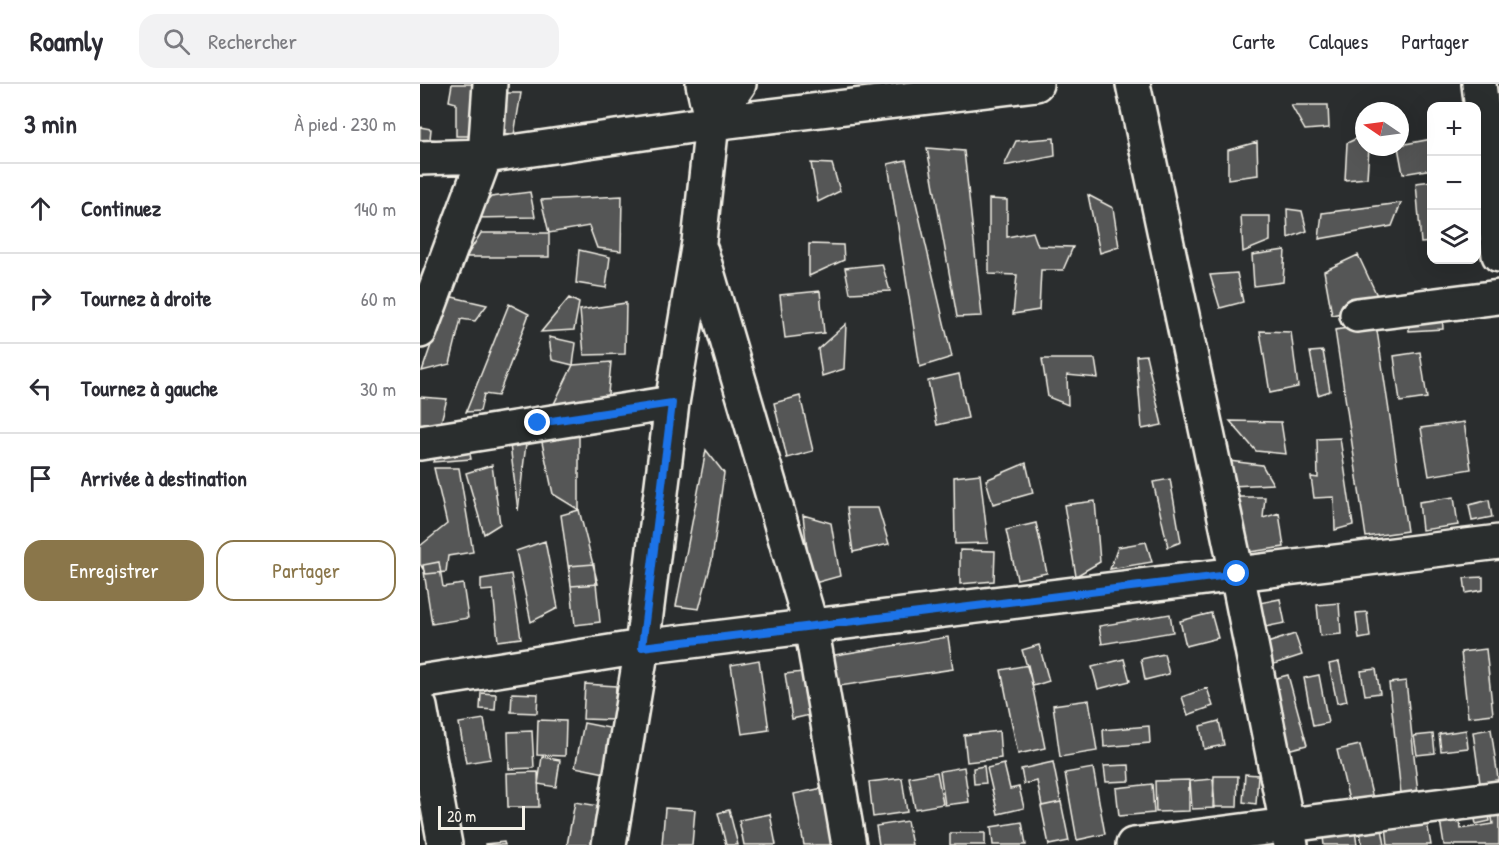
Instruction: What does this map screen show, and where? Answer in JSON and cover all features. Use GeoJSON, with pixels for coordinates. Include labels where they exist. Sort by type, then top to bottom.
{"type":"FeatureCollection","features":[{"type":"Feature","properties":{"kind":"street"},"geometry":{"type":"LineString","coordinates":[[420,331],[485,156],[490,84]]}},
{"type":"Feature","properties":{"kind":"street"},"geometry":{"type":"LineString","coordinates":[[609,845],[642,647],[672,403],[699,242],[712,123],[703,84]]}},
{"type":"Feature","properties":{"kind":"street"},"geometry":{"type":"LineString","coordinates":[[712,123],[739,84]]}},
{"type":"Feature","properties":{"kind":"street"},"geometry":{"type":"LineString","coordinates":[[420,158],[485,156],[712,123],[1036,84]]}},
{"type":"Feature","properties":{"kind":"street"},"geometry":{"type":"LineString","coordinates":[[1133,84],[1237,574],[1289,835]]}},
{"type":"Feature","properties":{"kind":"street"},"geometry":{"type":"LineString","coordinates":[[1479,84],[1499,255]]}},
{"type":"Feature","properties":{"kind":"street"},"geometry":{"type":"LineString","coordinates":[[699,242],[811,626],[849,845]]}},
{"type":"Feature","properties":{"kind":"street"},"geometry":{"type":"LineString","coordinates":[[1357,315],[1499,297]]}},
{"type":"Feature","properties":{"kind":"street"},"geometry":{"type":"LineString","coordinates":[[420,444],[672,403]]}},
{"type":"Feature","properties":{"kind":"street"},"geometry":{"type":"LineString","coordinates":[[420,682],[642,647],[1499,542]]}},
{"type":"Feature","properties":{"kind":"street"},"geometry":{"type":"LineString","coordinates":[[420,707],[445,845]]}},
{"type":"Feature","properties":{"kind":"street"},"geometry":{"type":"LineString","coordinates":[[1133,845],[1289,835],[1499,798]]}},
{"type":"Feature","properties":{"kind":"building"},"geometry":{"type":"Polygon","coordinates":[[[452,84],[478,84],[472,136],[456,136],[456,103],[449,101],[452,84]]]}},
{"type":"Feature","properties":{"kind":"building"},"geometry":{"type":"Polygon","coordinates":[[[488,93],[521,93],[511,153],[482,151],[488,93]]]}},
{"type":"Feature","properties":{"kind":"building"},"geometry":{"type":"Polygon","coordinates":[[[1291,105],[1328,105],[1329,128],[1305,130],[1291,105]]]}},
{"type":"Feature","properties":{"kind":"building"},"geometry":{"type":"Polygon","coordinates":[[[420,127],[431,129],[430,139],[447,141],[420,157],[420,127]]]}},
{"type":"Feature","properties":{"kind":"building"},"geometry":{"type":"Polygon","coordinates":[[[1054,138],[1055,156],[1004,166],[1016,141],[1054,138]]]}},
{"type":"Feature","properties":{"kind":"building"},"geometry":{"type":"Polygon","coordinates":[[[1355,139],[1355,156],[1368,156],[1367,178],[1345,180],[1347,143],[1355,139]]]}},
{"type":"Feature","properties":{"kind":"building"},"geometry":{"type":"Polygon","coordinates":[[[1427,140],[1427,170],[1403,174],[1400,156],[1409,156],[1409,143],[1427,140]]]}},
{"type":"Feature","properties":{"kind":"building"},"geometry":{"type":"Polygon","coordinates":[[[1257,142],[1258,175],[1228,179],[1228,150],[1257,142]]]}},
{"type":"Feature","properties":{"kind":"building"},"geometry":{"type":"Polygon","coordinates":[[[927,148],[964,151],[982,316],[957,317],[927,148]]]}},
{"type":"Feature","properties":{"kind":"building"},"geometry":{"type":"Polygon","coordinates":[[[906,160],[952,357],[920,367],[888,164],[906,160]]]}},
{"type":"Feature","properties":{"kind":"building"},"geometry":{"type":"Polygon","coordinates":[[[811,163],[832,164],[840,191],[818,202],[811,163]]]}},
{"type":"Feature","properties":{"kind":"building"},"geometry":{"type":"Polygon","coordinates":[[[1427,182],[1427,242],[1421,243],[1416,183],[1427,182]]]}},
{"type":"Feature","properties":{"kind":"building"},"geometry":{"type":"Polygon","coordinates":[[[530,192],[535,217],[473,218],[491,197],[530,192]]]}},
{"type":"Feature","properties":{"kind":"building"},"geometry":{"type":"Polygon","coordinates":[[[1088,195],[1113,208],[1119,247],[1100,253],[1088,195]]]}},
{"type":"Feature","properties":{"kind":"building"},"geometry":{"type":"Polygon","coordinates":[[[622,196],[621,251],[597,248],[589,226],[549,233],[541,200],[622,196]]]}},
{"type":"Feature","properties":{"kind":"building"},"geometry":{"type":"Polygon","coordinates":[[[989,199],[1007,200],[1007,237],[1033,232],[1038,246],[1073,247],[1063,270],[1041,270],[1039,310],[1013,314],[1017,275],[989,274],[989,199]]]}},
{"type":"Feature","properties":{"kind":"building"},"geometry":{"type":"Polygon","coordinates":[[[1401,203],[1392,226],[1319,239],[1322,213],[1401,203]]]}},
{"type":"Feature","properties":{"kind":"building"},"geometry":{"type":"Polygon","coordinates":[[[1287,209],[1302,211],[1307,231],[1288,238],[1287,209]]]}},
{"type":"Feature","properties":{"kind":"building"},"geometry":{"type":"Polygon","coordinates":[[[1241,216],[1270,216],[1270,241],[1243,252],[1241,216]]]}},
{"type":"Feature","properties":{"kind":"building"},"geometry":{"type":"Polygon","coordinates":[[[481,233],[549,233],[549,257],[466,257],[481,233]]]}},
{"type":"Feature","properties":{"kind":"building"},"geometry":{"type":"Polygon","coordinates":[[[809,244],[843,245],[844,260],[809,276],[809,244]]]}},
{"type":"Feature","properties":{"kind":"building"},"geometry":{"type":"Polygon","coordinates":[[[579,250],[610,257],[606,288],[576,283],[579,250]]]}},
{"type":"Feature","properties":{"kind":"building"},"geometry":{"type":"Polygon","coordinates":[[[1285,250],[1283,282],[1254,286],[1252,255],[1285,250]]]}},
{"type":"Feature","properties":{"kind":"building"},"geometry":{"type":"Polygon","coordinates":[[[1358,255],[1381,304],[1332,315],[1324,271],[1358,255]]]}},
{"type":"Feature","properties":{"kind":"building"},"geometry":{"type":"Polygon","coordinates":[[[882,264],[890,291],[850,293],[845,268],[882,264]]]}},
{"type":"Feature","properties":{"kind":"building"},"geometry":{"type":"Polygon","coordinates":[[[1237,273],[1243,302],[1220,308],[1210,275],[1237,273]]]}},
{"type":"Feature","properties":{"kind":"building"},"geometry":{"type":"Polygon","coordinates":[[[820,291],[824,333],[785,338],[780,295],[820,291]]]}},
{"type":"Feature","properties":{"kind":"building"},"geometry":{"type":"Polygon","coordinates":[[[448,296],[487,305],[475,321],[461,319],[450,364],[422,371],[448,296]]]}},
{"type":"Feature","properties":{"kind":"building"},"geometry":{"type":"Polygon","coordinates":[[[569,298],[579,303],[574,330],[541,332],[569,298]]]}},
{"type":"Feature","properties":{"kind":"building"},"geometry":{"type":"Polygon","coordinates":[[[626,303],[625,354],[584,355],[580,310],[626,303]]]}},
{"type":"Feature","properties":{"kind":"building"},"geometry":{"type":"Polygon","coordinates":[[[509,304],[529,314],[498,396],[484,394],[480,411],[466,412],[509,304]]]}},
{"type":"Feature","properties":{"kind":"building"},"geometry":{"type":"Polygon","coordinates":[[[1442,312],[1443,329],[1409,331],[1408,315],[1442,312]]]}},
{"type":"Feature","properties":{"kind":"building"},"geometry":{"type":"Polygon","coordinates":[[[846,324],[844,369],[822,376],[818,349],[846,324]]]}},
{"type":"Feature","properties":{"kind":"building"},"geometry":{"type":"Polygon","coordinates":[[[1376,324],[1407,531],[1366,537],[1335,330],[1376,324]]]}},
{"type":"Feature","properties":{"kind":"building"},"geometry":{"type":"Polygon","coordinates":[[[1260,331],[1291,332],[1298,387],[1270,393],[1260,331]]]}},
{"type":"Feature","properties":{"kind":"building"},"geometry":{"type":"Polygon","coordinates":[[[549,337],[576,343],[573,365],[552,360],[549,337]]]}},
{"type":"Feature","properties":{"kind":"building"},"geometry":{"type":"Polygon","coordinates":[[[1323,351],[1330,391],[1318,395],[1310,352],[1323,351]]]}},
{"type":"Feature","properties":{"kind":"building"},"geometry":{"type":"Polygon","coordinates":[[[1420,352],[1427,398],[1400,402],[1394,356],[1420,352]]]}},
{"type":"Feature","properties":{"kind":"building"},"geometry":{"type":"Polygon","coordinates":[[[1146,355],[1162,425],[1142,429],[1136,356],[1146,355]]]}},
{"type":"Feature","properties":{"kind":"building"},"geometry":{"type":"Polygon","coordinates":[[[1042,359],[1095,359],[1098,378],[1067,375],[1068,405],[1048,397],[1042,359]]]}},
{"type":"Feature","properties":{"kind":"building"},"geometry":{"type":"Polygon","coordinates":[[[611,362],[607,404],[552,408],[573,365],[611,362]]]}},
{"type":"Feature","properties":{"kind":"building"},"geometry":{"type":"Polygon","coordinates":[[[959,374],[968,418],[937,425],[928,381],[959,374]]]}},
{"type":"Feature","properties":{"kind":"building"},"geometry":{"type":"Polygon","coordinates":[[[800,396],[813,451],[787,458],[774,403],[800,396]]]}},
{"type":"Feature","properties":{"kind":"building"},"geometry":{"type":"Polygon","coordinates":[[[420,397],[447,399],[439,429],[420,427],[420,397]]]}},
{"type":"Feature","properties":{"kind":"building"},"geometry":{"type":"Polygon","coordinates":[[[579,420],[579,510],[553,494],[538,424],[579,420]]]}},
{"type":"Feature","properties":{"kind":"building"},"geometry":{"type":"Polygon","coordinates":[[[1230,421],[1281,422],[1286,454],[1256,451],[1230,421]]]}},
{"type":"Feature","properties":{"kind":"building"},"geometry":{"type":"Polygon","coordinates":[[[1464,422],[1471,469],[1429,476],[1421,428],[1464,422]]]}},
{"type":"Feature","properties":{"kind":"building"},"geometry":{"type":"Polygon","coordinates":[[[527,435],[518,511],[509,436],[527,435]]]}},
{"type":"Feature","properties":{"kind":"building"},"geometry":{"type":"Polygon","coordinates":[[[1340,438],[1353,525],[1335,530],[1334,497],[1314,498],[1311,477],[1318,478],[1317,439],[1340,438]]]}},
{"type":"Feature","properties":{"kind":"building"},"geometry":{"type":"Polygon","coordinates":[[[440,443],[468,444],[471,459],[433,462],[440,443]]]}},
{"type":"Feature","properties":{"kind":"building"},"geometry":{"type":"Polygon","coordinates":[[[706,450],[724,473],[712,560],[699,609],[676,606],[706,450]]]}},
{"type":"Feature","properties":{"kind":"building"},"geometry":{"type":"Polygon","coordinates":[[[1229,461],[1262,465],[1273,484],[1231,486],[1229,461]]]}},
{"type":"Feature","properties":{"kind":"building"},"geometry":{"type":"Polygon","coordinates":[[[1026,463],[1033,493],[993,504],[986,480],[1026,463]]]}},
{"type":"Feature","properties":{"kind":"building"},"geometry":{"type":"Polygon","coordinates":[[[492,465],[500,524],[484,534],[466,473],[492,465]]]}},
{"type":"Feature","properties":{"kind":"building"},"geometry":{"type":"Polygon","coordinates":[[[434,468],[459,468],[473,552],[448,556],[446,572],[426,574],[420,564],[420,546],[447,524],[434,468]]]}},
{"type":"Feature","properties":{"kind":"building"},"geometry":{"type":"Polygon","coordinates":[[[980,474],[988,543],[955,544],[954,477],[980,474]]]}},
{"type":"Feature","properties":{"kind":"building"},"geometry":{"type":"Polygon","coordinates":[[[1170,479],[1181,542],[1168,547],[1153,482],[1170,479]]]}},
{"type":"Feature","properties":{"kind":"building"},"geometry":{"type":"Polygon","coordinates":[[[1231,497],[1265,497],[1263,518],[1279,513],[1284,547],[1243,553],[1231,497]]]}},
{"type":"Feature","properties":{"kind":"building"},"geometry":{"type":"Polygon","coordinates":[[[1454,497],[1458,525],[1422,530],[1419,502],[1454,497]]]}},
{"type":"Feature","properties":{"kind":"building"},"geometry":{"type":"Polygon","coordinates":[[[1489,500],[1492,517],[1472,521],[1469,505],[1489,500]]]}},
{"type":"Feature","properties":{"kind":"building"},"geometry":{"type":"Polygon","coordinates":[[[1095,501],[1100,562],[1076,576],[1064,505],[1095,501]]]}},
{"type":"Feature","properties":{"kind":"building"},"geometry":{"type":"Polygon","coordinates":[[[847,508],[878,508],[889,544],[853,552],[847,508]]]}},
{"type":"Feature","properties":{"kind":"building"},"geometry":{"type":"Polygon","coordinates":[[[579,510],[598,584],[571,586],[561,515],[579,510]]]}},
{"type":"Feature","properties":{"kind":"building"},"geometry":{"type":"Polygon","coordinates":[[[803,515],[831,523],[840,576],[811,584],[803,515]]]}},
{"type":"Feature","properties":{"kind":"building"},"geometry":{"type":"Polygon","coordinates":[[[1036,523],[1047,573],[1017,579],[1006,530],[1036,523]]]}},
{"type":"Feature","properties":{"kind":"building"},"geometry":{"type":"Polygon","coordinates":[[[545,541],[558,608],[531,622],[516,551],[545,541]]]}},
{"type":"Feature","properties":{"kind":"building"},"geometry":{"type":"Polygon","coordinates":[[[1146,542],[1152,562],[1110,569],[1118,547],[1146,542]]]}},
{"type":"Feature","properties":{"kind":"building"},"geometry":{"type":"Polygon","coordinates":[[[960,550],[995,551],[994,581],[960,584],[960,550]]]}},
{"type":"Feature","properties":{"kind":"building"},"geometry":{"type":"Polygon","coordinates":[[[439,562],[443,587],[463,584],[468,618],[432,624],[423,565],[439,562]]]}},
{"type":"Feature","properties":{"kind":"building"},"geometry":{"type":"Polygon","coordinates":[[[594,564],[600,622],[575,625],[569,566],[594,564]]]}},
{"type":"Feature","properties":{"kind":"building"},"geometry":{"type":"Polygon","coordinates":[[[511,574],[521,638],[498,641],[493,590],[481,591],[481,579],[511,574]]]}},
{"type":"Feature","properties":{"kind":"building"},"geometry":{"type":"Polygon","coordinates":[[[1483,577],[1483,590],[1466,593],[1464,578],[1483,577]]]}},
{"type":"Feature","properties":{"kind":"building"},"geometry":{"type":"Polygon","coordinates":[[[1280,599],[1285,623],[1259,628],[1254,604],[1280,599]]]}},
{"type":"Feature","properties":{"kind":"building"},"geometry":{"type":"Polygon","coordinates":[[[1339,603],[1341,634],[1320,636],[1317,605],[1339,603]]]}},
{"type":"Feature","properties":{"kind":"building"},"geometry":{"type":"Polygon","coordinates":[[[1367,612],[1370,637],[1359,639],[1356,613],[1367,612]]]}},
{"type":"Feature","properties":{"kind":"building"},"geometry":{"type":"Polygon","coordinates":[[[1211,613],[1218,638],[1186,646],[1180,621],[1211,613]]]}},
{"type":"Feature","properties":{"kind":"building"},"geometry":{"type":"Polygon","coordinates":[[[1170,614],[1173,632],[1102,644],[1099,626],[1170,614]]]}},
{"type":"Feature","properties":{"kind":"building"},"geometry":{"type":"Polygon","coordinates":[[[1295,634],[1302,655],[1268,666],[1261,645],[1295,634]]]}},
{"type":"Feature","properties":{"kind":"building"},"geometry":{"type":"Polygon","coordinates":[[[948,637],[953,669],[833,687],[829,656],[948,637]]]}},
{"type":"Feature","properties":{"kind":"building"},"geometry":{"type":"Polygon","coordinates":[[[1039,645],[1049,681],[1033,686],[1022,650],[1039,645]]]}},
{"type":"Feature","properties":{"kind":"building"},"geometry":{"type":"Polygon","coordinates":[[[1486,649],[1493,714],[1468,717],[1461,652],[1486,649]]]}},
{"type":"Feature","properties":{"kind":"building"},"geometry":{"type":"Polygon","coordinates":[[[1164,654],[1169,674],[1145,680],[1141,659],[1164,654]]]}},
{"type":"Feature","properties":{"kind":"building"},"geometry":{"type":"Polygon","coordinates":[[[1124,659],[1130,681],[1098,689],[1092,667],[1124,659]]]}},
{"type":"Feature","properties":{"kind":"building"},"geometry":{"type":"Polygon","coordinates":[[[759,660],[769,730],[742,734],[731,665],[759,660]]]}},
{"type":"Feature","properties":{"kind":"building"},"geometry":{"type":"Polygon","coordinates":[[[1339,662],[1347,701],[1337,703],[1329,664],[1339,662]]]}},
{"type":"Feature","properties":{"kind":"building"},"geometry":{"type":"Polygon","coordinates":[[[1028,665],[1045,748],[1018,754],[1001,670],[1028,665]]]}},
{"type":"Feature","properties":{"kind":"building"},"geometry":{"type":"Polygon","coordinates":[[[1376,669],[1380,693],[1365,695],[1361,671],[1376,669]]]}},
{"type":"Feature","properties":{"kind":"building"},"geometry":{"type":"Polygon","coordinates":[[[803,672],[810,715],[792,719],[785,674],[803,672]]]}},
{"type":"Feature","properties":{"kind":"building"},"geometry":{"type":"Polygon","coordinates":[[[1288,675],[1307,745],[1287,750],[1269,680],[1288,675]]]}},
{"type":"Feature","properties":{"kind":"building"},"geometry":{"type":"Polygon","coordinates":[[[1319,675],[1328,723],[1313,726],[1304,678],[1319,675]]]}},
{"type":"Feature","properties":{"kind":"building"},"geometry":{"type":"Polygon","coordinates":[[[1406,681],[1419,802],[1402,803],[1389,683],[1406,681]]]}},
{"type":"Feature","properties":{"kind":"building"},"geometry":{"type":"Polygon","coordinates":[[[585,684],[616,686],[614,720],[583,719],[585,684]]]}},
{"type":"Feature","properties":{"kind":"building"},"geometry":{"type":"Polygon","coordinates":[[[1207,688],[1213,706],[1188,715],[1182,697],[1207,688]]]}},
{"type":"Feature","properties":{"kind":"building"},"geometry":{"type":"Polygon","coordinates":[[[481,693],[496,694],[495,710],[480,709],[481,693]]]}},
{"type":"Feature","properties":{"kind":"building"},"geometry":{"type":"Polygon","coordinates":[[[512,693],[538,694],[537,713],[511,712],[512,693]]]}},
{"type":"Feature","properties":{"kind":"building"},"geometry":{"type":"Polygon","coordinates":[[[1089,700],[1097,751],[1060,757],[1053,705],[1089,700]]]}},
{"type":"Feature","properties":{"kind":"building"},"geometry":{"type":"Polygon","coordinates":[[[484,719],[491,759],[466,763],[459,723],[484,719]]]}},
{"type":"Feature","properties":{"kind":"building"},"geometry":{"type":"Polygon","coordinates":[[[538,720],[566,721],[565,756],[537,755],[538,720]]]}},
{"type":"Feature","properties":{"kind":"building"},"geometry":{"type":"Polygon","coordinates":[[[1219,721],[1224,745],[1204,749],[1200,726],[1219,721]]]}},
{"type":"Feature","properties":{"kind":"building"},"geometry":{"type":"Polygon","coordinates":[[[584,723],[614,729],[605,773],[575,767],[584,723]]]}},
{"type":"Feature","properties":{"kind":"building"},"geometry":{"type":"Polygon","coordinates":[[[1149,726],[1150,743],[1104,747],[1103,730],[1149,726]]]}},
{"type":"Feature","properties":{"kind":"building"},"geometry":{"type":"Polygon","coordinates":[[[1491,729],[1499,785],[1481,790],[1473,732],[1491,729]]]}},
{"type":"Feature","properties":{"kind":"building"},"geometry":{"type":"Polygon","coordinates":[[[1466,730],[1468,748],[1441,751],[1439,734],[1466,730]]]}},
{"type":"Feature","properties":{"kind":"building"},"geometry":{"type":"Polygon","coordinates":[[[532,731],[534,768],[509,769],[508,732],[532,731]]]}},
{"type":"Feature","properties":{"kind":"building"},"geometry":{"type":"Polygon","coordinates":[[[999,731],[1001,758],[967,762],[964,735],[999,731]]]}},
{"type":"Feature","properties":{"kind":"building"},"geometry":{"type":"Polygon","coordinates":[[[1433,734],[1435,753],[1417,755],[1414,736],[1433,734]]]}},
{"type":"Feature","properties":{"kind":"building"},"geometry":{"type":"Polygon","coordinates":[[[1360,745],[1375,807],[1352,813],[1337,750],[1360,745]]]}},
{"type":"Feature","properties":{"kind":"building"},"geometry":{"type":"Polygon","coordinates":[[[542,757],[560,760],[556,787],[538,784],[542,757]]]}},
{"type":"Feature","properties":{"kind":"building"},"geometry":{"type":"Polygon","coordinates":[[[1053,762],[1061,802],[1042,806],[1037,781],[1024,784],[1021,769],[1053,762]]]}},
{"type":"Feature","properties":{"kind":"building"},"geometry":{"type":"Polygon","coordinates":[[[1004,764],[1010,789],[1019,787],[1024,808],[998,814],[987,768],[1004,764]]]}},
{"type":"Feature","properties":{"kind":"building"},"geometry":{"type":"Polygon","coordinates":[[[1129,765],[1130,781],[1106,782],[1104,766],[1129,765]]]}},
{"type":"Feature","properties":{"kind":"building"},"geometry":{"type":"Polygon","coordinates":[[[984,766],[986,783],[974,784],[973,768],[984,766]]]}},
{"type":"Feature","properties":{"kind":"building"},"geometry":{"type":"Polygon","coordinates":[[[964,767],[969,802],[945,805],[940,771],[964,767]]]}},
{"type":"Feature","properties":{"kind":"building"},"geometry":{"type":"Polygon","coordinates":[[[1093,768],[1105,834],[1077,840],[1065,773],[1093,768]]]}},
{"type":"Feature","properties":{"kind":"building"},"geometry":{"type":"Polygon","coordinates":[[[538,772],[539,807],[508,807],[507,773],[538,772]]]}},
{"type":"Feature","properties":{"kind":"building"},"geometry":{"type":"Polygon","coordinates":[[[937,772],[943,804],[915,809],[909,777],[937,772]]]}},
{"type":"Feature","properties":{"kind":"building"},"geometry":{"type":"Polygon","coordinates":[[[1245,774],[1258,775],[1256,804],[1243,802],[1245,774]]]}},
{"type":"Feature","properties":{"kind":"building"},"geometry":{"type":"Polygon","coordinates":[[[1214,776],[1238,776],[1237,807],[1213,807],[1214,776]]]}},
{"type":"Feature","properties":{"kind":"building"},"geometry":{"type":"Polygon","coordinates":[[[902,778],[907,812],[873,817],[869,782],[902,778]]]}},
{"type":"Feature","properties":{"kind":"building"},"geometry":{"type":"Polygon","coordinates":[[[1213,779],[1215,808],[1192,809],[1190,781],[1213,779]]]}},
{"type":"Feature","properties":{"kind":"building"},"geometry":{"type":"Polygon","coordinates":[[[1189,780],[1189,811],[1156,812],[1155,781],[1189,780]]]}},
{"type":"Feature","properties":{"kind":"building"},"geometry":{"type":"Polygon","coordinates":[[[1152,784],[1154,813],[1119,816],[1116,788],[1152,784]]]}},
{"type":"Feature","properties":{"kind":"building"},"geometry":{"type":"Polygon","coordinates":[[[823,788],[834,845],[804,845],[794,794],[823,788]]]}},
{"type":"Feature","properties":{"kind":"building"},"geometry":{"type":"Polygon","coordinates":[[[575,802],[605,807],[598,845],[567,845],[575,802]]]}},
{"type":"Feature","properties":{"kind":"building"},"geometry":{"type":"Polygon","coordinates":[[[1061,802],[1069,841],[1049,845],[1041,806],[1061,802]]]}},
{"type":"Feature","properties":{"kind":"building"},"geometry":{"type":"Polygon","coordinates":[[[1499,804],[1499,845],[1444,845],[1439,814],[1458,811],[1461,829],[1493,824],[1490,806],[1499,804]]]}},
{"type":"Feature","properties":{"kind":"building"},"geometry":{"type":"Polygon","coordinates":[[[1488,807],[1490,821],[1476,824],[1473,809],[1488,807]]]}},
{"type":"Feature","properties":{"kind":"building"},"geometry":{"type":"Polygon","coordinates":[[[665,808],[695,810],[692,845],[662,845],[665,808]]]}},
{"type":"Feature","properties":{"kind":"building"},"geometry":{"type":"Polygon","coordinates":[[[729,810],[738,845],[726,845],[718,813],[729,810]]]}},
{"type":"Feature","properties":{"kind":"building"},"geometry":{"type":"Polygon","coordinates":[[[1425,811],[1431,845],[1388,845],[1385,816],[1425,811]]]}},
{"type":"Feature","properties":{"kind":"building"},"geometry":{"type":"Polygon","coordinates":[[[770,814],[776,845],[744,845],[739,820],[770,814]]]}},
{"type":"Feature","properties":{"kind":"building"},"geometry":{"type":"Polygon","coordinates":[[[1380,818],[1385,845],[1362,845],[1359,822],[1380,818]]]}},
{"type":"Feature","properties":{"kind":"building"},"geometry":{"type":"Polygon","coordinates":[[[907,821],[912,845],[879,845],[876,826],[907,821]]]}},
{"type":"Feature","properties":{"kind":"building"},"geometry":{"type":"Polygon","coordinates":[[[1022,822],[1026,845],[993,845],[991,827],[1022,822]]]}},
{"type":"Feature","properties":{"kind":"building"},"geometry":{"type":"Polygon","coordinates":[[[1354,824],[1357,845],[1324,845],[1322,829],[1354,824]]]}},
{"type":"Feature","properties":{"kind":"building"},"geometry":{"type":"Polygon","coordinates":[[[950,833],[985,833],[985,845],[950,845],[950,833]]]}},
{"type":"Feature","properties":{"kind":"building"},"geometry":{"type":"Polygon","coordinates":[[[504,842],[505,845],[485,845],[485,844],[504,842]]]}},
{"type":"Feature","properties":{"kind":"route"},"geometry":{"type":"LineString","coordinates":[[538,423],[672,403],[642,647],[1237,574]]}}]}
